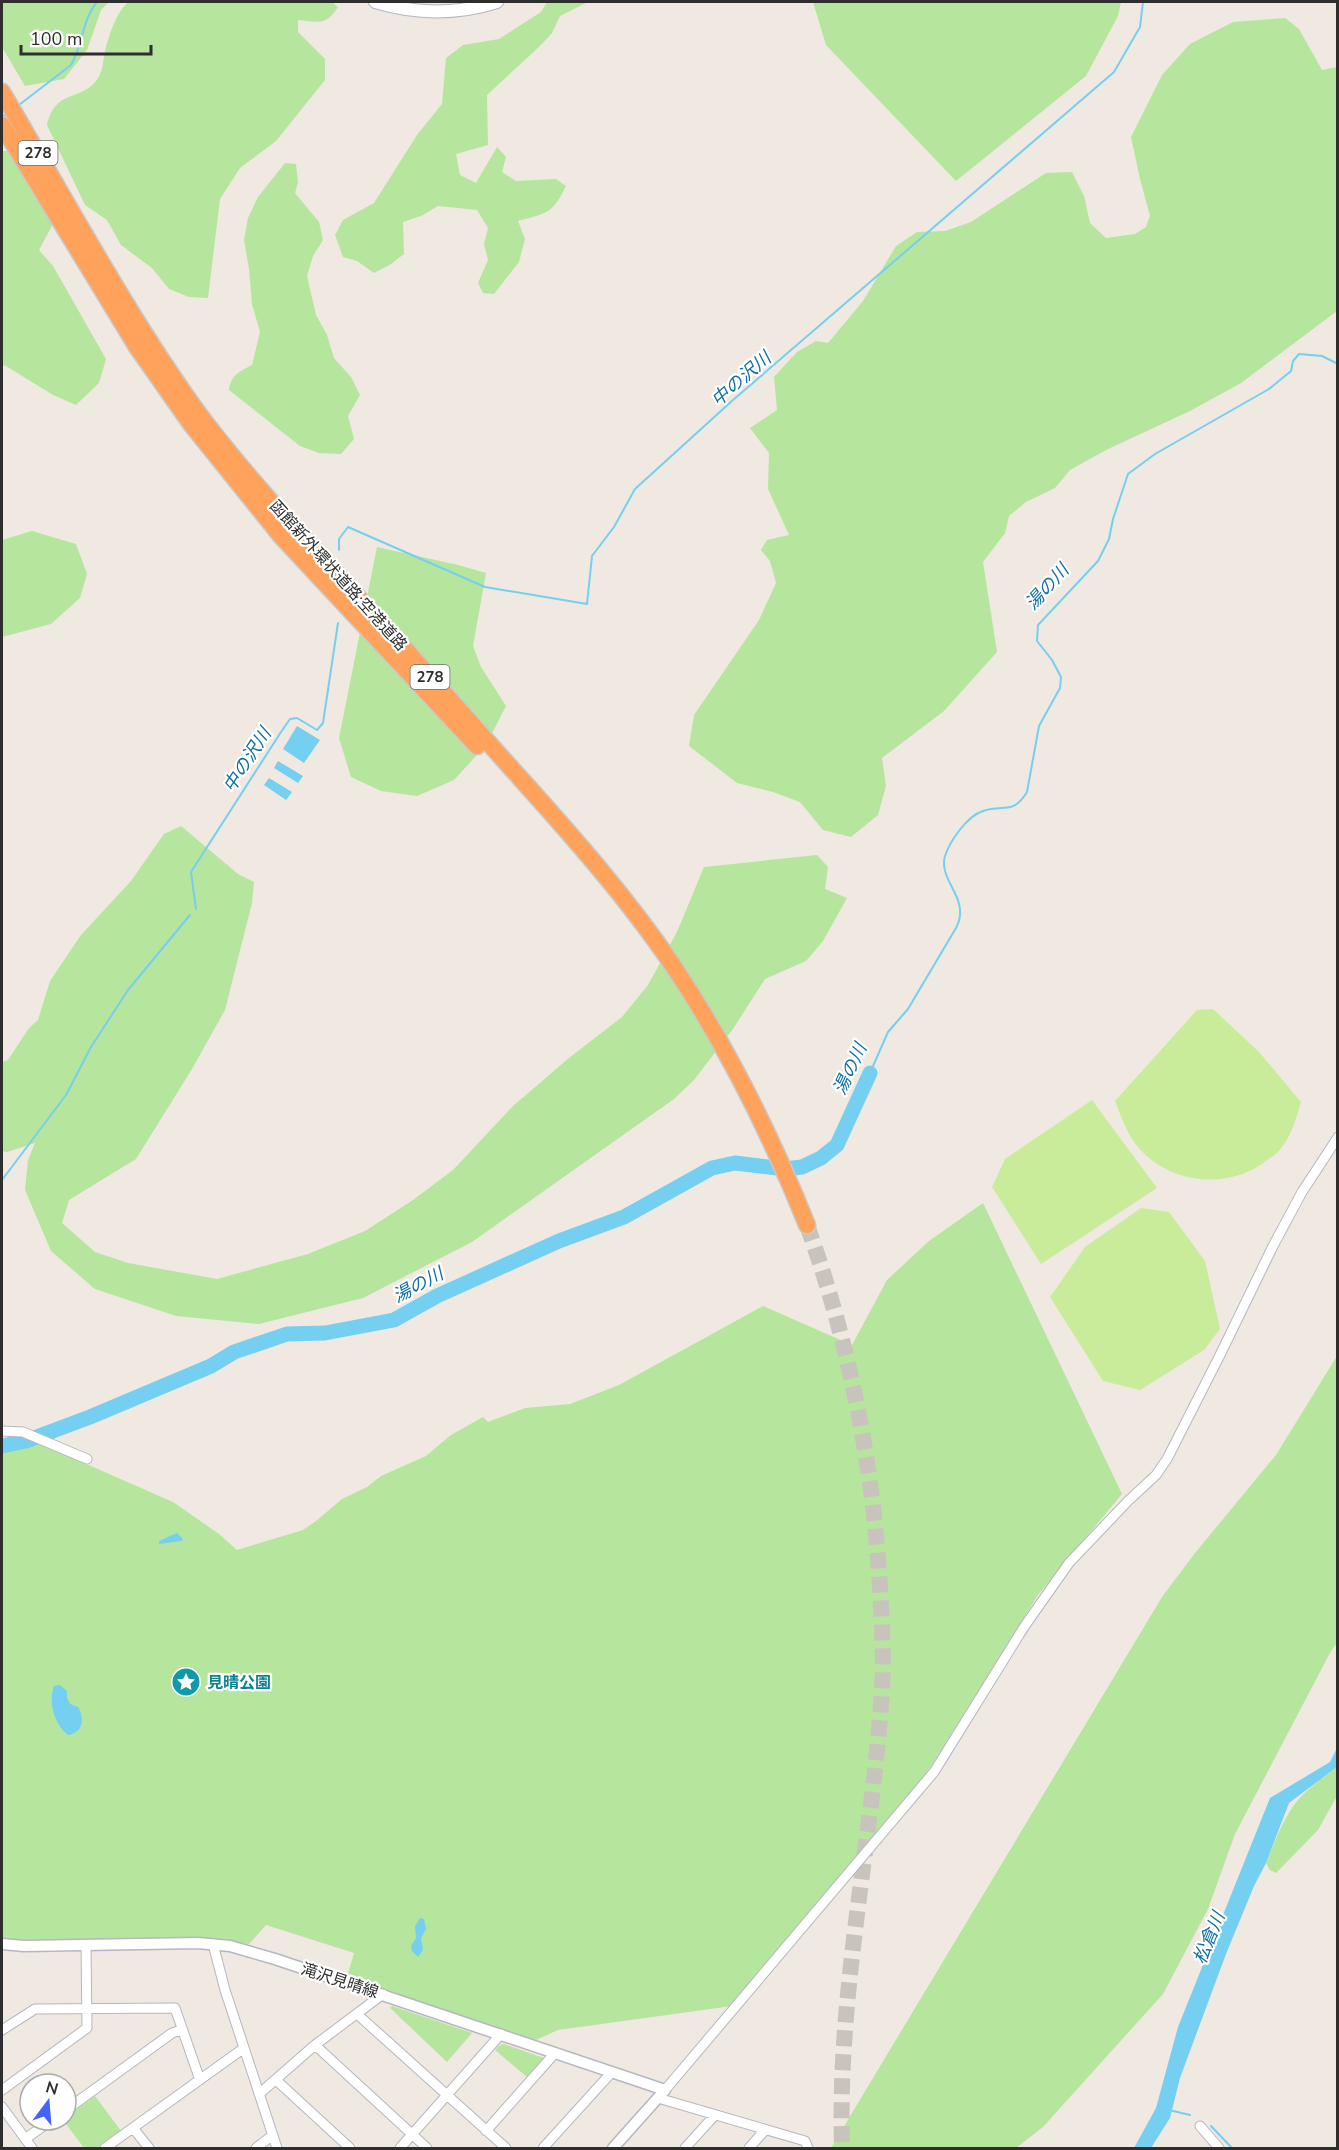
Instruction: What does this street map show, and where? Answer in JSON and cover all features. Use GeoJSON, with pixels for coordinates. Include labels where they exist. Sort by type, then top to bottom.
{"type":"FeatureCollection","features":[{"type":"Feature","properties":{"kind":"highway","name":"函館新外環状道路;空港道路"},"geometry":{"type":"LineString","coordinates":[[2,92],[137,347],[184,415],[280,536],[586,865],[665,967],[699,1018],[771,1148],[802,1227]]}},
{"type":"Feature","properties":{"kind":"highway","name":"函館新外環状道路;空港道路"},"geometry":{"type":"LineString","coordinates":[[2,125],[68,219]]}},
{"type":"Feature","properties":{"kind":"main road"},"geometry":{"type":"LineString","coordinates":[[375,2],[396,8],[446,12],[497,2]]}},
{"type":"Feature","properties":{"kind":"street"},"geometry":{"type":"LineString","coordinates":[[613,2148],[662,2094],[934,1772],[1024,1627],[1069,1563],[1156,1475],[1167,1459],[1302,1192],[1338,1137]]}},
{"type":"Feature","properties":{"kind":"street"},"geometry":{"type":"LineString","coordinates":[[2,1431],[23,1432],[87,1459]]}},
{"type":"Feature","properties":{"kind":"street","name":"滝沢見晴線"},"geometry":{"type":"LineString","coordinates":[[2,1944],[24,1946],[213,1944],[249,1950],[612,2072],[662,2094]]}},
{"type":"Feature","properties":{"kind":"street"},"geometry":{"type":"LineString","coordinates":[[213,1944],[225,1990],[277,2148]]}},
{"type":"Feature","properties":{"kind":"street"},"geometry":{"type":"LineString","coordinates":[[2,2090],[87,2028],[86,1945]]}},
{"type":"Feature","properties":{"kind":"street"},"geometry":{"type":"LineString","coordinates":[[259,2094],[315,2046],[383,1994]]}},
{"type":"Feature","properties":{"kind":"street"},"geometry":{"type":"LineString","coordinates":[[3,2026],[35,2009],[175,2008],[200,2080]]}},
{"type":"Feature","properties":{"kind":"street"},"geometry":{"type":"LineString","coordinates":[[357,2014],[506,2148]]}},
{"type":"Feature","properties":{"kind":"street"},"geometry":{"type":"LineString","coordinates":[[78,2101],[172,2033],[182,2030]]}},
{"type":"Feature","properties":{"kind":"street"},"geometry":{"type":"LineString","coordinates":[[400,2148],[501,2034]]}},
{"type":"Feature","properties":{"kind":"street"},"geometry":{"type":"LineString","coordinates":[[315,2046],[427,2148]]}},
{"type":"Feature","properties":{"kind":"street"},"geometry":{"type":"LineString","coordinates":[[105,2148],[244,2048]]}},
{"type":"Feature","properties":{"kind":"street"},"geometry":{"type":"LineString","coordinates":[[486,2131],[555,2053]]}},
{"type":"Feature","properties":{"kind":"street"},"geometry":{"type":"LineString","coordinates":[[543,2148],[612,2072]]}},
{"type":"Feature","properties":{"kind":"street"},"geometry":{"type":"LineString","coordinates":[[276,2080],[350,2148]]}},
{"type":"Feature","properties":{"kind":"street"},"geometry":{"type":"LineString","coordinates":[[662,2094],[715,2115],[804,2141],[808,2148]]}},
{"type":"Feature","properties":{"kind":"street"},"geometry":{"type":"LineString","coordinates":[[2,2107],[32,2148]]}},
{"type":"Feature","properties":{"kind":"street"},"geometry":{"type":"LineString","coordinates":[[685,2148],[715,2115]]}},
{"type":"Feature","properties":{"kind":"street"},"geometry":{"type":"LineString","coordinates":[[1200,2126],[1219,2148]]}},
{"type":"Feature","properties":{"kind":"street"},"geometry":{"type":"LineString","coordinates":[[134,2128],[149,2148]]}},
{"type":"Feature","properties":{"kind":"street"},"geometry":{"type":"LineString","coordinates":[[749,2148],[765,2130]]}},
{"type":"Feature","properties":{"kind":"street"},"geometry":{"type":"LineString","coordinates":[[25,2139],[35,2132]]}},
{"type":"Feature","properties":{"kind":"street"},"geometry":{"type":"LineString","coordinates":[[256,2148],[273,2135]]}},
{"type":"Feature","properties":{"kind":"green space"},"geometry":{"type":"Polygon","coordinates":[[[2,2],[109,2],[101,10],[87,50],[64,79],[25,86],[2,47],[2,2]]]}},
{"type":"Feature","properties":{"kind":"green space"},"geometry":{"type":"Polygon","coordinates":[[[128,2],[332,2],[338,7],[326,20],[298,20],[298,32],[325,59],[325,80],[276,141],[240,168],[220,199],[208,298],[189,297],[169,289],[152,268],[121,245],[107,220],[85,205],[47,125],[57,105],[85,91],[98,78],[114,25],[128,2]]]}},
{"type":"Feature","properties":{"kind":"green space"},"geometry":{"type":"Polygon","coordinates":[[[547,2],[588,2],[560,16],[552,33],[541,45],[487,95],[488,145],[456,154],[460,175],[476,183],[497,147],[506,157],[502,172],[516,181],[556,179],[566,186],[552,208],[518,221],[525,239],[519,262],[494,294],[483,293],[478,283],[488,260],[484,244],[488,228],[477,210],[438,206],[421,216],[403,222],[404,254],[374,273],[357,261],[343,257],[335,235],[343,220],[374,203],[417,135],[442,104],[446,58],[463,45],[499,39],[541,12],[547,2]]]}},
{"type":"Feature","properties":{"kind":"green space"},"geometry":{"type":"Polygon","coordinates":[[[813,2],[1121,2],[1118,16],[1086,76],[956,181],[826,45],[813,2]]]}},
{"type":"Feature","properties":{"kind":"green space"},"geometry":{"type":"Polygon","coordinates":[[[1285,18],[1299,29],[1322,70],[1337,67],[1337,311],[1241,383],[1192,410],[1106,450],[1070,470],[1055,488],[1026,502],[1009,516],[1005,533],[983,562],[997,652],[944,711],[882,758],[886,786],[878,815],[851,837],[823,830],[800,802],[737,783],[689,746],[694,715],[759,620],[776,583],[770,561],[761,550],[767,540],[789,535],[768,489],[769,453],[750,428],[777,410],[774,377],[797,352],[816,341],[828,343],[863,301],[896,246],[917,232],[945,231],[971,222],[1046,173],[1072,172],[1084,196],[1090,223],[1106,238],[1135,234],[1146,227],[1150,216],[1131,137],[1162,75],[1190,44],[1233,22],[1285,18]]]}},
{"type":"Feature","properties":{"kind":"green space"},"geometry":{"type":"Polygon","coordinates":[[[2,151],[12,151],[54,222],[39,250],[53,266],[106,359],[99,383],[76,405],[53,395],[2,365],[2,151]]]}},
{"type":"Feature","properties":{"kind":"green space"},"geometry":{"type":"Polygon","coordinates":[[[285,163],[296,164],[298,182],[295,193],[319,222],[323,240],[313,256],[307,276],[316,315],[327,335],[334,358],[351,377],[360,395],[348,416],[354,439],[341,454],[319,453],[300,446],[229,390],[234,377],[252,365],[260,332],[252,304],[244,240],[248,218],[258,197],[285,163]]]}},
{"type":"Feature","properties":{"kind":"green space"},"geometry":{"type":"Polygon","coordinates":[[[32,531],[76,544],[87,574],[80,598],[51,624],[2,637],[2,540],[32,531]]]}},
{"type":"Feature","properties":{"kind":"green space"},"geometry":{"type":"Polygon","coordinates":[[[377,547],[486,573],[473,646],[481,667],[506,706],[486,745],[454,780],[417,796],[381,791],[351,777],[339,738],[377,547]]]}},
{"type":"Feature","properties":{"kind":"green space"},"geometry":{"type":"Polygon","coordinates":[[[181,826],[238,874],[254,882],[252,903],[225,1010],[192,1069],[136,1159],[69,1200],[62,1223],[95,1252],[128,1263],[217,1279],[308,1254],[365,1231],[413,1200],[453,1170],[513,1106],[622,1017],[648,985],[677,932],[704,867],[817,855],[828,867],[825,889],[847,898],[823,941],[806,961],[765,979],[733,1029],[694,1080],[674,1099],[472,1242],[363,1298],[259,1324],[176,1316],[95,1289],[51,1251],[25,1190],[28,1160],[35,1143],[7,1152],[2,1151],[2,1062],[8,1060],[29,1028],[38,1020],[50,981],[81,935],[131,881],[164,834],[181,826]]]}},
{"type":"Feature","properties":{"kind":"green space"},"geometry":{"type":"Polygon","coordinates":[[[1213,1009],[1259,1052],[1301,1102],[1288,1138],[1275,1155],[1252,1170],[1235,1176],[1200,1179],[1182,1176],[1151,1159],[1138,1147],[1131,1136],[1115,1101],[1197,1010],[1213,1009]]]}},
{"type":"Feature","properties":{"kind":"green space"},"geometry":{"type":"Polygon","coordinates":[[[1092,1100],[1157,1188],[1041,1264],[992,1187],[1005,1159],[1092,1100]]]}},
{"type":"Feature","properties":{"kind":"green space"},"geometry":{"type":"Polygon","coordinates":[[[983,1203],[1122,1494],[1038,1595],[928,1771],[732,2006],[558,2030],[536,2040],[347,1977],[354,1953],[266,1925],[249,1944],[193,1937],[2,1939],[2,1453],[36,1442],[173,1502],[219,1534],[237,1550],[303,1530],[342,1499],[367,1487],[381,1476],[426,1456],[451,1435],[483,1417],[488,1422],[525,1408],[570,1404],[619,1385],[763,1306],[852,1345],[887,1280],[929,1241],[983,1203]]]}},
{"type":"Feature","properties":{"kind":"green space"},"geometry":{"type":"Polygon","coordinates":[[[1141,1208],[1169,1212],[1205,1261],[1220,1329],[1204,1350],[1140,1390],[1103,1381],[1050,1297],[1085,1247],[1141,1208]]]}},
{"type":"Feature","properties":{"kind":"green space"},"geometry":{"type":"Polygon","coordinates":[[[1337,1356],[1337,1643],[1235,1834],[1208,1909],[1163,1994],[1043,2127],[1016,2148],[831,2148],[1162,1597],[1195,1553],[1276,1455],[1337,1356]]]}},
{"type":"Feature","properties":{"kind":"green space"},"geometry":{"type":"Polygon","coordinates":[[[1337,1767],[1337,1796],[1318,1830],[1276,1873],[1270,1870],[1266,1863],[1281,1827],[1292,1808],[1307,1791],[1337,1767]]]}},
{"type":"Feature","properties":{"kind":"green space"},"geometry":{"type":"Polygon","coordinates":[[[392,2006],[472,2033],[447,2062],[390,2008],[392,2006]]]}},
{"type":"Feature","properties":{"kind":"green space"},"geometry":{"type":"Polygon","coordinates":[[[504,2044],[544,2058],[527,2077],[495,2050],[504,2044]]]}},
{"type":"Feature","properties":{"kind":"green space"},"geometry":{"type":"Polygon","coordinates":[[[95,2096],[121,2131],[97,2148],[84,2148],[72,2132],[78,2132],[78,2108],[95,2096]]]}},
{"type":"Feature","properties":{"kind":"water"},"geometry":{"type":"Polygon","coordinates":[[[297,726],[320,740],[304,763],[283,749],[297,726]]]}},
{"type":"Feature","properties":{"kind":"water"},"geometry":{"type":"Polygon","coordinates":[[[278,761],[303,776],[298,783],[274,768],[278,761]]]}},
{"type":"Feature","properties":{"kind":"water"},"geometry":{"type":"Polygon","coordinates":[[[269,778],[292,792],[286,800],[264,785],[269,778]]]}},
{"type":"Feature","properties":{"kind":"water"},"geometry":{"type":"Polygon","coordinates":[[[177,1533],[183,1539],[181,1541],[159,1544],[159,1541],[177,1533]]]}},
{"type":"Feature","properties":{"kind":"water"},"geometry":{"type":"Polygon","coordinates":[[[60,1685],[67,1691],[70,1704],[78,1707],[82,1716],[80,1728],[73,1734],[68,1735],[59,1725],[52,1706],[54,1686],[60,1685]]]}},
{"type":"Feature","properties":{"kind":"water"},"geometry":{"type":"Polygon","coordinates":[[[1337,1748],[1337,1767],[1289,1803],[1266,1863],[1226,1954],[1180,2078],[1170,2118],[1151,2148],[1134,2148],[1156,2108],[1178,2027],[1270,1798],[1330,1762],[1337,1748]]]}},
{"type":"Feature","properties":{"kind":"water"},"geometry":{"type":"Polygon","coordinates":[[[420,1918],[424,1919],[426,1929],[421,1938],[423,1950],[418,1957],[412,1951],[411,1946],[416,1938],[415,1926],[420,1918]]]}},
{"type":"Feature","properties":{"kind":"waterway"},"geometry":{"type":"LineString","coordinates":[[19,105],[71,65],[88,17],[97,2]]}},
{"type":"Feature","properties":{"kind":"waterway","name":"中の沢川"},"geometry":{"type":"LineString","coordinates":[[339,550],[339,539],[348,527],[485,587],[587,604],[592,556],[614,527],[635,489],[733,400],[1114,72],[1140,27],[1143,2]]}},
{"type":"Feature","properties":{"kind":"waterway"},"geometry":{"type":"LineString","coordinates":[[2,117],[7,113]]}},
{"type":"Feature","properties":{"kind":"waterway","name":"湯の川"},"geometry":{"type":"LineString","coordinates":[[870,1073],[888,1032],[908,1009],[958,923],[960,907],[944,864],[951,843],[971,818],[983,811],[1017,804],[1027,792],[1039,726],[1060,688],[1061,677],[1052,660],[1037,641],[1038,625],[1098,561],[1109,539],[1128,474],[1155,454],[1269,389],[1291,371],[1293,361],[1299,354],[1322,356],[1338,364]]}},
{"type":"Feature","properties":{"kind":"waterway","name":"中の沢川"},"geometry":{"type":"LineString","coordinates":[[196,909],[191,872],[281,732],[290,719],[297,718],[317,730],[323,723],[338,623]]}},
{"type":"Feature","properties":{"kind":"waterway","name":"中の沢川"},"geometry":{"type":"LineString","coordinates":[[2,1180],[66,1095],[91,1047],[128,990],[190,915]]}},
{"type":"Feature","properties":{"kind":"waterway","name":"湯の川"},"geometry":{"type":"LineString","coordinates":[[2,1446],[26,1441],[90,1417],[211,1366],[234,1352],[287,1334],[325,1333],[394,1320],[437,1296],[559,1241],[624,1217],[712,1168],[735,1163],[785,1169],[802,1167],[821,1158],[837,1145],[870,1073]]}},
{"type":"Feature","properties":{"kind":"waterway"},"geometry":{"type":"LineString","coordinates":[[1169,2110],[1190,2115]]}},
{"type":"Feature","properties":{"kind":"waterway"},"geometry":{"type":"LineString","coordinates":[[1211,2126],[1232,2148]]}},
{"type":"Feature","properties":{"kind":"tunnel"},"geometry":{"type":"LineString","coordinates":[[807,1225],[835,1314],[857,1404],[877,1541],[883,1652],[877,1748],[845,2033],[842,2148]]}},
{"type":"Feature","properties":{"kind":"place","name":"見晴公園"},"geometry":{"type":"Point","coordinates":[186,1682]}},
{"type":"Feature","properties":{"kind":"water label","name":"松倉川"},"geometry":{"type":"Point","coordinates":[1209,1938]}}]}
